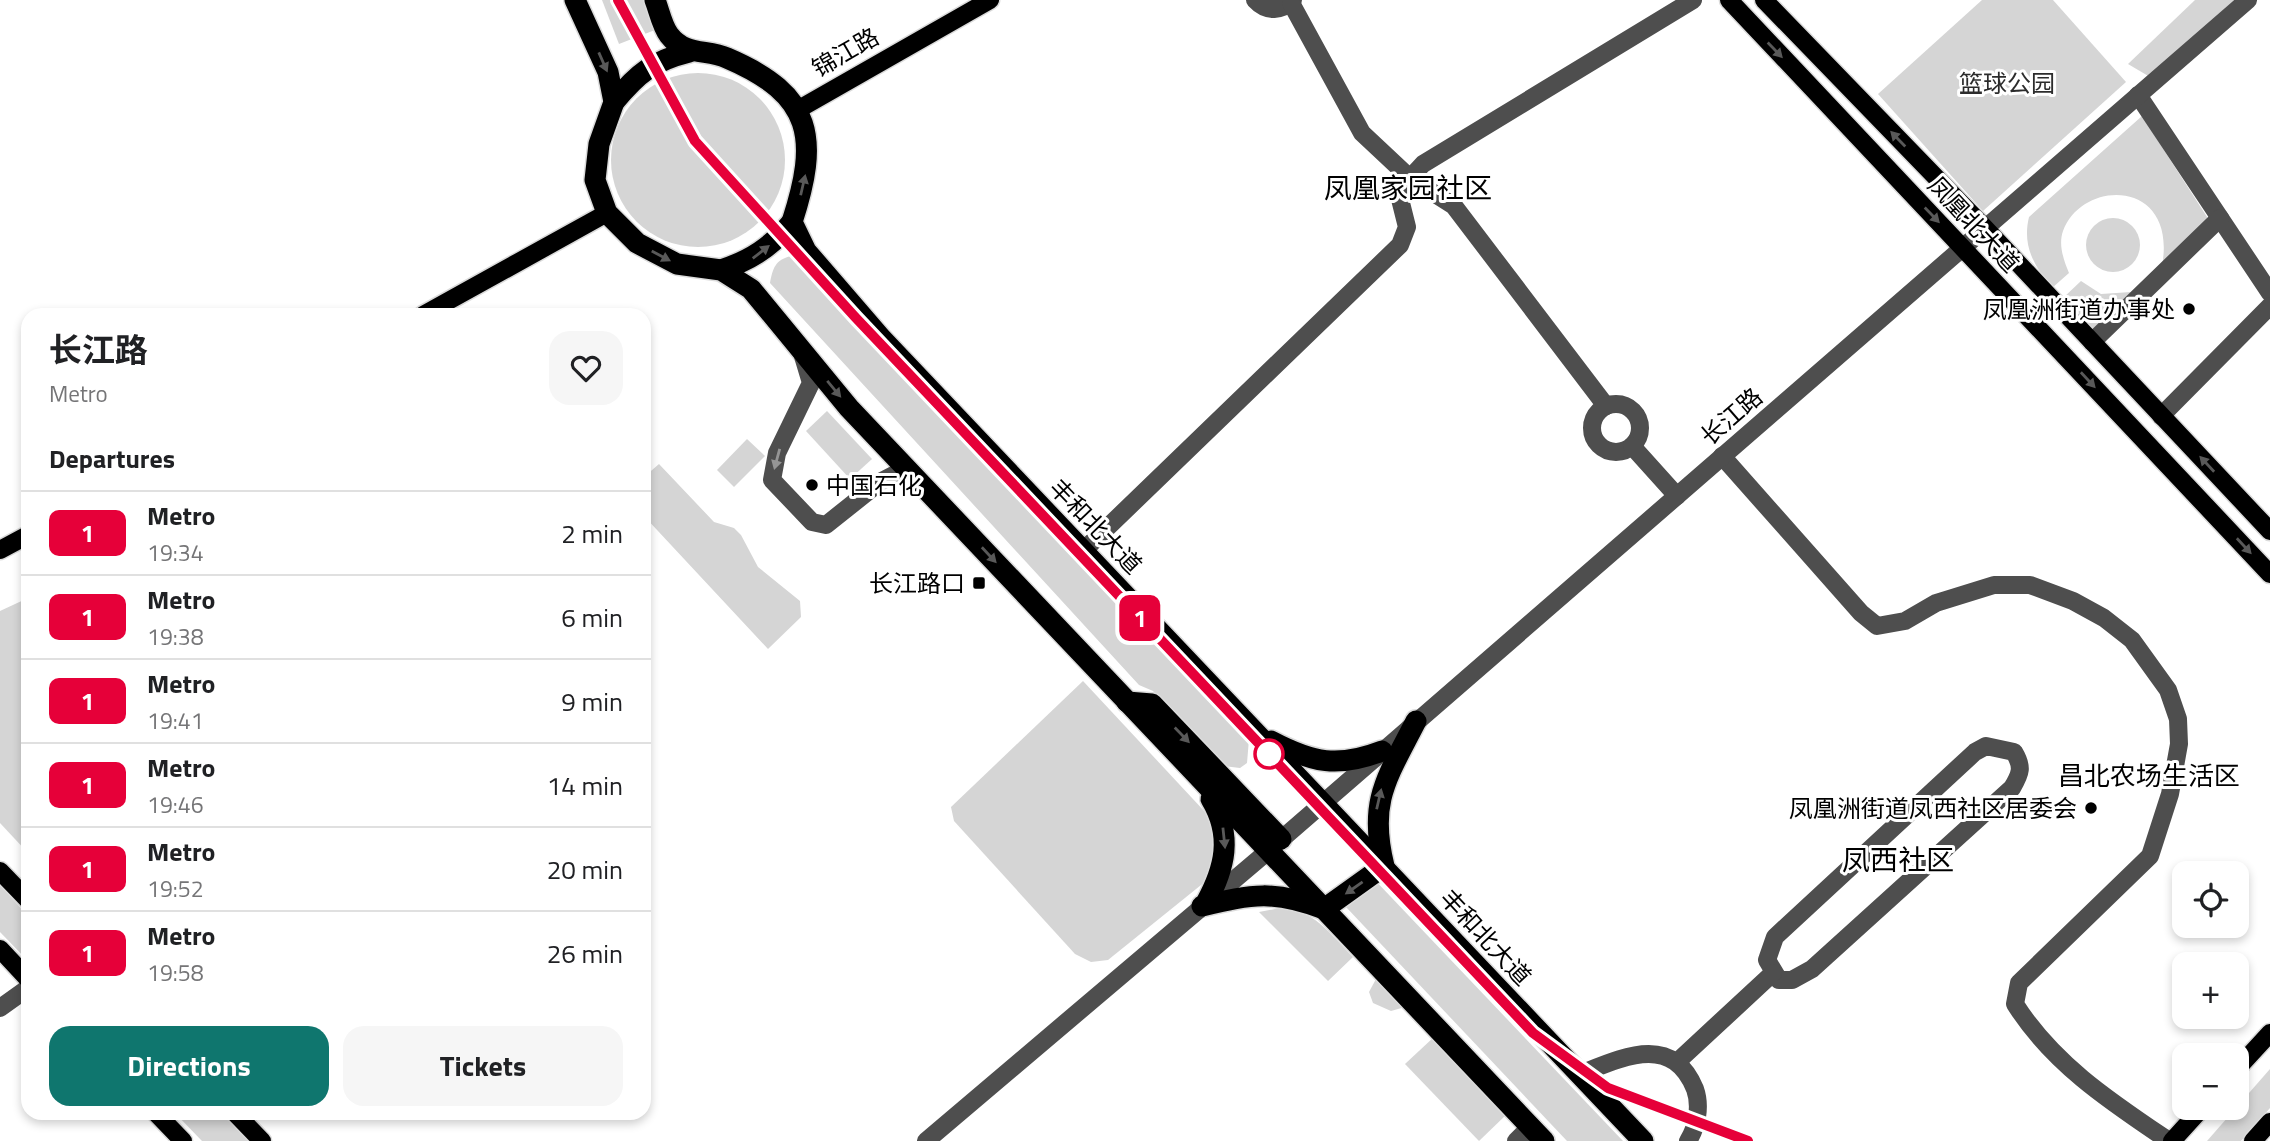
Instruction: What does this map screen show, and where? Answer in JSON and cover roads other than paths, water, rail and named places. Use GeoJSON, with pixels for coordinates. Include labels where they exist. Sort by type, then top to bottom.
{"type":"FeatureCollection","features":[{"type":"Feature","properties":{"kind":"highway"},"geometry":{"type":"LineString","coordinates":[[575,0],[608,72],[614,102]]}},
{"type":"Feature","properties":{"kind":"highway"},"geometry":{"type":"LineString","coordinates":[[655,0],[669,35],[689,52]]}},
{"type":"Feature","properties":{"kind":"highway"},"geometry":{"type":"LineString","coordinates":[[721,270],[752,259],[777,239],[792,222],[804,184],[809,146],[799,109],[773,84],[725,57],[689,52],[664,58],[636,75],[614,102],[599,144],[595,180],[607,213],[637,243],[677,264],[721,270],[751,289],[849,408],[1198,776],[1275,845]]}},
{"type":"Feature","properties":{"kind":"highway","name":"丰和北大道"},"geometry":{"type":"LineString","coordinates":[[792,222],[806,251],[882,339],[1643,1141]]}},
{"type":"Feature","properties":{"kind":"highway"},"geometry":{"type":"LineString","coordinates":[[1127,702],[1152,704],[1275,845],[1324,909],[1530,1136]]}},
{"type":"Feature","properties":{"kind":"highway"},"geometry":{"type":"LineString","coordinates":[[1324,909],[1384,866],[1377,838],[1376,812],[1383,785],[1416,721]]}},
{"type":"Feature","properties":{"kind":"highway"},"geometry":{"type":"LineString","coordinates":[[1257,733],[1298,755],[1331,761],[1352,762],[1382,751]]}},
{"type":"Feature","properties":{"kind":"highway"},"geometry":{"type":"LineString","coordinates":[[1198,776],[1219,813],[1226,840],[1224,862],[1204,905]]}},
{"type":"Feature","properties":{"kind":"highway"},"geometry":{"type":"LineString","coordinates":[[1204,905],[1263,894],[1291,896],[1324,909]]}},
{"type":"Feature","properties":{"kind":"main road","name":"锦江路"},"geometry":{"type":"LineString","coordinates":[[799,109],[990,0]]}},
{"type":"Feature","properties":{"kind":"main road","name":"凤凰北大道"},"geometry":{"type":"LineString","coordinates":[[1728,0],[2270,573]]}},
{"type":"Feature","properties":{"kind":"main road","name":"凤凰北大道"},"geometry":{"type":"LineString","coordinates":[[1764,0],[1985,228],[2270,531]]}},
{"type":"Feature","properties":{"kind":"main road"},"geometry":{"type":"LineString","coordinates":[[436,308],[607,213]]}},
{"type":"Feature","properties":{"kind":"main road"},"geometry":{"type":"LineString","coordinates":[[0,550],[21,539]]}},
{"type":"Feature","properties":{"kind":"main road"},"geometry":{"type":"LineString","coordinates":[[0,871],[21,893]]}},
{"type":"Feature","properties":{"kind":"main road"},"geometry":{"type":"LineString","coordinates":[[0,949],[21,972]]}},
{"type":"Feature","properties":{"kind":"main road"},"geometry":{"type":"LineString","coordinates":[[2249,1055],[2270,1032]]}},
{"type":"Feature","properties":{"kind":"main road"},"geometry":{"type":"LineString","coordinates":[[163,1120],[183,1141]]}},
{"type":"Feature","properties":{"kind":"main road"},"geometry":{"type":"LineString","coordinates":[[242,1120],[262,1141]]}},
{"type":"Feature","properties":{"kind":"main road"},"geometry":{"type":"LineString","coordinates":[[2170,1141],[2190,1120]]}},
{"type":"Feature","properties":{"kind":"main road"},"geometry":{"type":"LineString","coordinates":[[2253,1141],[2270,1122]]}},
{"type":"Feature","properties":{"kind":"street"},"geometry":{"type":"LineString","coordinates":[[1255,0],[1267,9],[1275,10],[1292,2],[1362,133],[1410,178],[1454,206],[1606,406]]}},
{"type":"Feature","properties":{"kind":"street"},"geometry":{"type":"LineString","coordinates":[[1083,551],[1400,245],[1407,227],[1398,191],[1423,164],[1693,0]]}},
{"type":"Feature","properties":{"kind":"street","name":"长江路"},"geometry":{"type":"LineString","coordinates":[[926,1141],[1275,845],[2248,0]]}},
{"type":"Feature","properties":{"kind":"street"},"geometry":{"type":"LineString","coordinates":[[2138,95],[2270,293]]}},
{"type":"Feature","properties":{"kind":"street"},"geometry":{"type":"LineString","coordinates":[[2092,342],[2220,218]]}},
{"type":"Feature","properties":{"kind":"street"},"geometry":{"type":"LineString","coordinates":[[2161,416],[2270,306]]}},
{"type":"Feature","properties":{"kind":"street"},"geometry":{"type":"LineString","coordinates":[[802,350],[811,383],[777,453],[772,480],[812,522],[826,526],[880,482],[907,468]]}},
{"type":"Feature","properties":{"kind":"street"},"geometry":{"type":"LineString","coordinates":[[1622,405],[1634,412],[1640,426],[1632,446],[1625,451],[1609,452],[1596,442],[1592,426],[1606,406],[1622,405]]}},
{"type":"Feature","properties":{"kind":"street"},"geometry":{"type":"LineString","coordinates":[[1632,446],[1677,496]]}},
{"type":"Feature","properties":{"kind":"street"},"geometry":{"type":"LineString","coordinates":[[1722,456],[1861,613],[1877,626],[1905,621],[1936,603],[1994,585],[2031,585],[2073,601],[2104,618],[2132,640],[2168,690],[2178,719],[2179,744],[2170,794],[2150,856],[2019,983],[2015,1004],[2035,1031],[2094,1090],[2170,1141]]}},
{"type":"Feature","properties":{"kind":"street"},"geometry":{"type":"LineString","coordinates":[[1986,746],[2014,752],[2022,764],[2021,774],[2012,788],[1812,969],[1792,980],[1776,977],[1767,960],[1774,937],[1975,752],[1986,746]]}},
{"type":"Feature","properties":{"kind":"street"},"geometry":{"type":"LineString","coordinates":[[1681,1065],[1776,977]]}},
{"type":"Feature","properties":{"kind":"street"},"geometry":{"type":"LineString","coordinates":[[0,1008],[21,993]]}},
{"type":"Feature","properties":{"kind":"street"},"geometry":{"type":"LineString","coordinates":[[1580,1074],[1641,1055],[1660,1055],[1681,1065],[1696,1094],[1698,1114],[1688,1141]]}},
{"type":"Feature","properties":{"kind":"metro line","name":"1"},"geometry":{"type":"LineString","coordinates":[[618,0],[695,141],[856,318],[1533,1033],[1608,1088],[1748,1141]]}},
{"type":"Feature","properties":{"kind":"place","name":"凤凰洲街道办事处"},"geometry":{"type":"Point","coordinates":[2189,309]}},
{"type":"Feature","properties":{"kind":"place","name":"中国石化"},"geometry":{"type":"Point","coordinates":[812,485]}},
{"type":"Feature","properties":{"kind":"place","name":"长江路口"},"geometry":{"type":"Point","coordinates":[979,583]}},
{"type":"Feature","properties":{"kind":"place","name":"凤凰洲街道凤西社区居委会"},"geometry":{"type":"Point","coordinates":[2091,808]}},
{"type":"Feature","properties":{"kind":"district","name":"凤凰家园社区"},"geometry":{"type":"Point","coordinates":[1408,187]}},
{"type":"Feature","properties":{"kind":"district","name":"昌北农场生活区"},"geometry":{"type":"Point","coordinates":[2149,775]}},
{"type":"Feature","properties":{"kind":"district","name":"凤西社区"},"geometry":{"type":"Point","coordinates":[1898,859]}},
{"type":"Feature","properties":{"kind":"park label","name":"篮球公园"},"geometry":{"type":"Point","coordinates":[2007,83]}}]}
